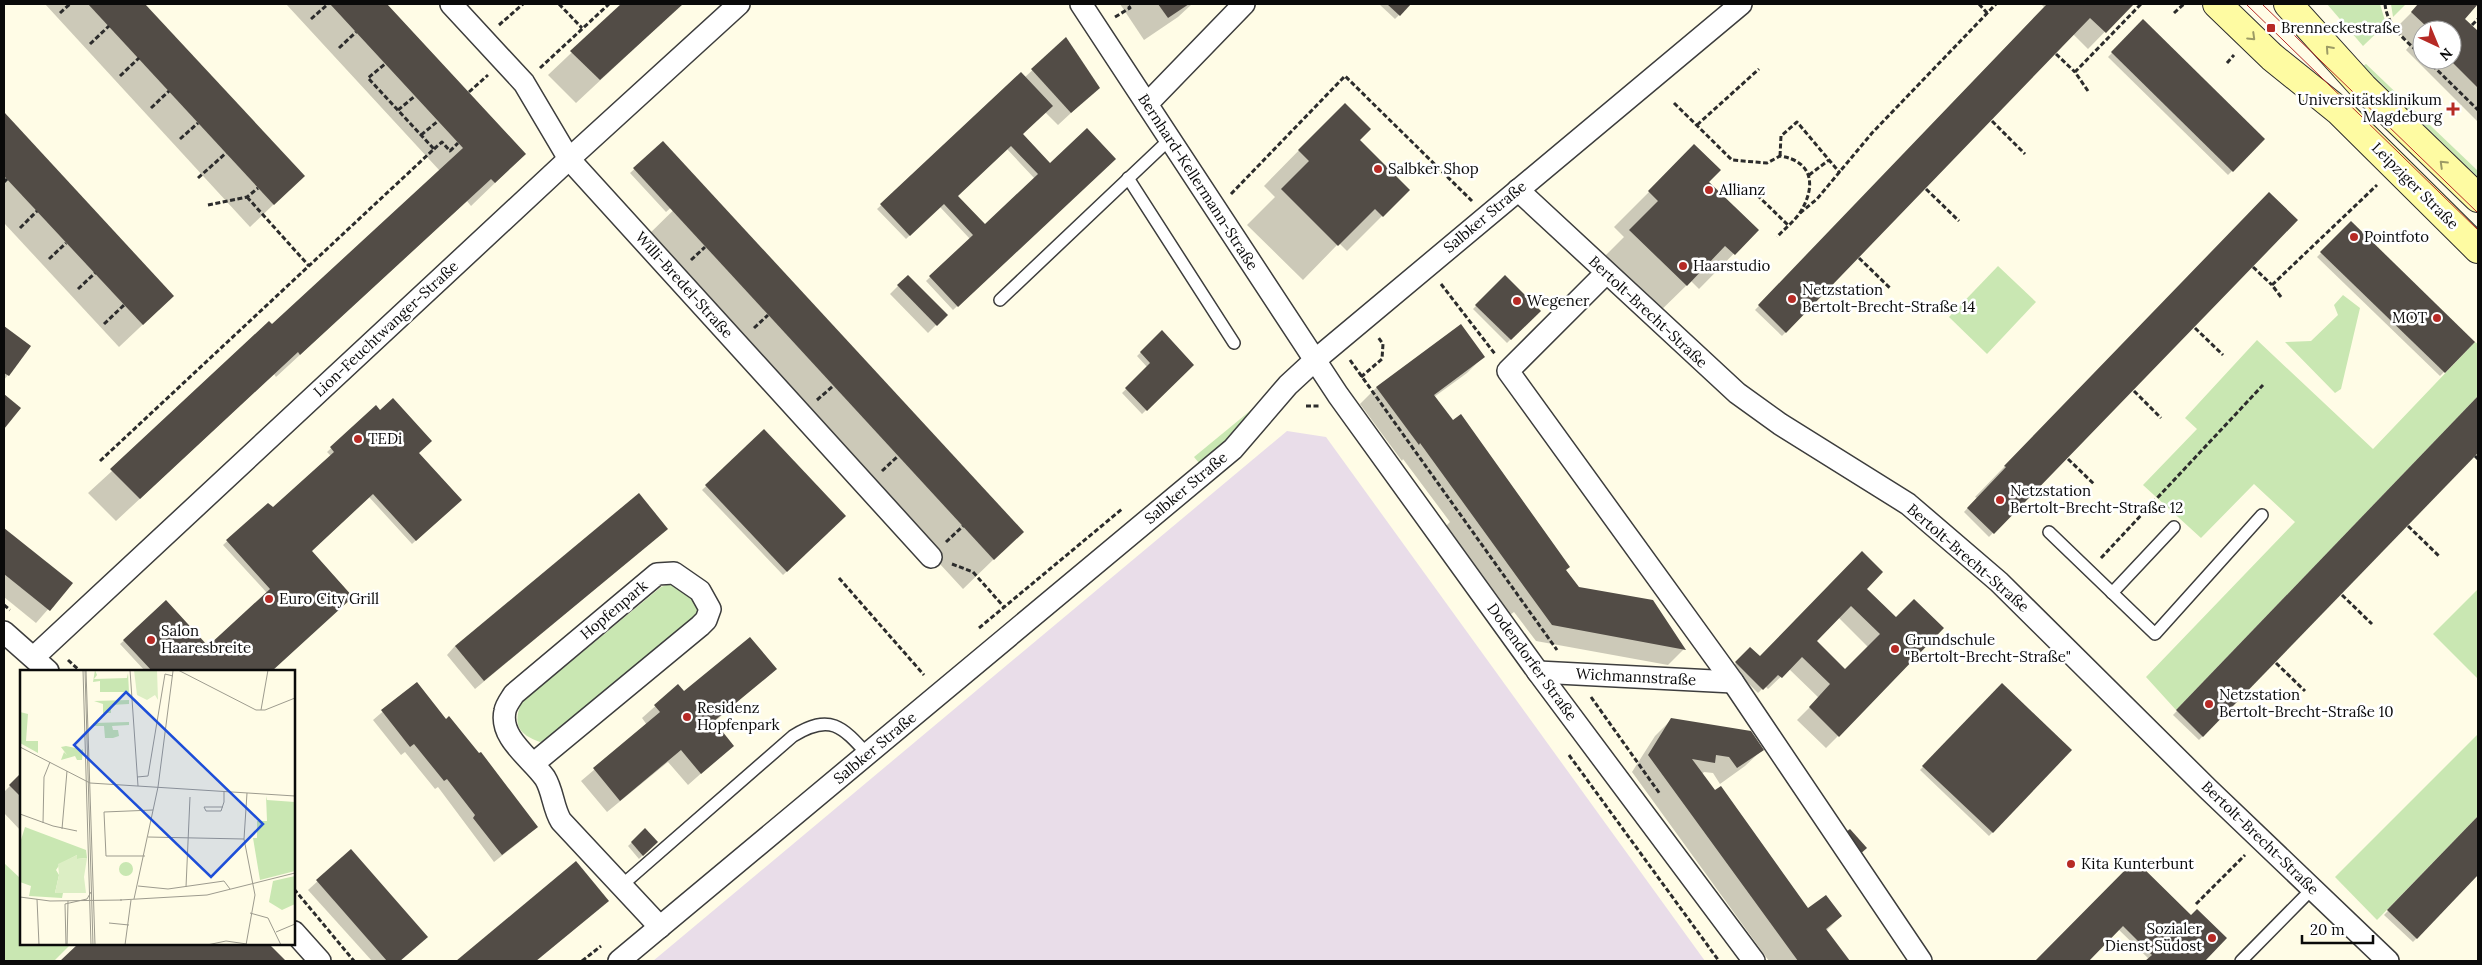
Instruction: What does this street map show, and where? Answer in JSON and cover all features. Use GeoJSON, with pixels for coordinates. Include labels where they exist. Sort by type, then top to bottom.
{"type":"FeatureCollection","features":[{"type":"Feature","properties":{"kind":"main road","name":"Leipziger Straße"},"geometry":{"type":"LineString","coordinates":[[2216,4],[2272,57],[2339,112],[2478,249]]}},
{"type":"Feature","properties":{"kind":"main road"},"geometry":{"type":"LineString","coordinates":[[2288,4],[2363,87],[2478,198]]}},
{"type":"Feature","properties":{"kind":"street","name":"Willi-Bredel-Straße"},"geometry":{"type":"LineString","coordinates":[[450,4],[524,83],[569,158],[931,556]]}},
{"type":"Feature","properties":{"kind":"street","name":"Lion-Feuchtwanger-Straße"},"geometry":{"type":"LineString","coordinates":[[41,664],[569,158],[739,4]]}},
{"type":"Feature","properties":{"kind":"street","name":"Bernhard-Kellermann-Straße"},"geometry":{"type":"LineString","coordinates":[[1081,4],[1314,361]]}},
{"type":"Feature","properties":{"kind":"street"},"geometry":{"type":"LineString","coordinates":[[1147,104],[1244,4]]}},
{"type":"Feature","properties":{"kind":"street","name":"Salbker Straße"},"geometry":{"type":"LineString","coordinates":[[619,961],[1233,449],[1288,385],[1314,361],[1741,4]]}},
{"type":"Feature","properties":{"kind":"street","name":"Bertolt-Brecht-Straße"},"geometry":{"type":"LineString","coordinates":[[1518,190],[1737,393],[1780,424],[1908,504],[1992,576],[2261,840],[2388,961]]}},
{"type":"Feature","properties":{"kind":"street"},"geometry":{"type":"LineString","coordinates":[[1606,272],[1508,372],[1733,682],[1921,961]]}},
{"type":"Feature","properties":{"kind":"street","name":"Dodendorfer Straße"},"geometry":{"type":"LineString","coordinates":[[1314,361],[1538,672],[1754,961]]}},
{"type":"Feature","properties":{"kind":"street","name":"Hopfenpark"},"geometry":{"type":"LineString","coordinates":[[533,764],[706,620],[710,609],[700,590],[674,573],[657,574],[514,694],[505,710],[505,726],[512,740],[545,779],[554,810],[561,821],[660,928]]}},
{"type":"Feature","properties":{"kind":"street"},"geometry":{"type":"LineString","coordinates":[[4,632],[41,664]]}},
{"type":"Feature","properties":{"kind":"street","name":"Wichmannstraße"},"geometry":{"type":"LineString","coordinates":[[1538,672],[1733,682]]}},
{"type":"Feature","properties":{"kind":"street"},"geometry":{"type":"LineString","coordinates":[[295,933],[320,961]]}},
{"type":"Feature","properties":{"kind":"lane"},"geometry":{"type":"LineString","coordinates":[[1000,300],[1170,139]]}},
{"type":"Feature","properties":{"kind":"lane"},"geometry":{"type":"LineString","coordinates":[[1128,178],[1234,343]]}},
{"type":"Feature","properties":{"kind":"lane"},"geometry":{"type":"LineString","coordinates":[[2049,532],[2155,634],[2262,515]]}},
{"type":"Feature","properties":{"kind":"lane"},"geometry":{"type":"LineString","coordinates":[[2112,593],[2174,527]]}},
{"type":"Feature","properties":{"kind":"lane"},"geometry":{"type":"LineString","coordinates":[[621,886],[793,736],[808,726],[830,724],[846,731],[868,755]]}},
{"type":"Feature","properties":{"kind":"lane"},"geometry":{"type":"LineString","coordinates":[[2242,961],[2312,889]]}},
{"type":"Feature","properties":{"kind":"path"},"geometry":{"type":"LineString","coordinates":[[60,13],[70,4]]}},
{"type":"Feature","properties":{"kind":"path"},"geometry":{"type":"LineString","coordinates":[[312,19],[328,4]]}},
{"type":"Feature","properties":{"kind":"path"},"geometry":{"type":"LineString","coordinates":[[483,38],[522,4]]}},
{"type":"Feature","properties":{"kind":"path"},"geometry":{"type":"LineString","coordinates":[[559,4],[582,28]]}},
{"type":"Feature","properties":{"kind":"path"},"geometry":{"type":"LineString","coordinates":[[524,83],[609,4]]}},
{"type":"Feature","properties":{"kind":"path"},"geometry":{"type":"LineString","coordinates":[[1979,4],[1987,14]]}},
{"type":"Feature","properties":{"kind":"path"},"geometry":{"type":"LineString","coordinates":[[1777,237],[1800,213],[1817,199],[1872,133],[1996,4]]}},
{"type":"Feature","properties":{"kind":"path"},"geometry":{"type":"LineString","coordinates":[[2075,72],[2141,4]]}},
{"type":"Feature","properties":{"kind":"path"},"geometry":{"type":"LineString","coordinates":[[2174,13],[2184,4]]}},
{"type":"Feature","properties":{"kind":"path"},"geometry":{"type":"LineString","coordinates":[[2385,4],[2391,23],[2412,46]]}},
{"type":"Feature","properties":{"kind":"path"},"geometry":{"type":"LineString","coordinates":[[2472,25],[2478,19]]}},
{"type":"Feature","properties":{"kind":"path"},"geometry":{"type":"LineString","coordinates":[[90,44],[109,26]]}},
{"type":"Feature","properties":{"kind":"path"},"geometry":{"type":"LineString","coordinates":[[339,48],[356,32]]}},
{"type":"Feature","properties":{"kind":"path"},"geometry":{"type":"LineString","coordinates":[[2056,54],[2075,72],[2088,90]]}},
{"type":"Feature","properties":{"kind":"path"},"geometry":{"type":"LineString","coordinates":[[120,76],[138,58]]}},
{"type":"Feature","properties":{"kind":"path"},"geometry":{"type":"LineString","coordinates":[[385,64],[368,78],[434,149]]}},
{"type":"Feature","properties":{"kind":"path"},"geometry":{"type":"LineString","coordinates":[[1697,125],[1759,70]]}},
{"type":"Feature","properties":{"kind":"path"},"geometry":{"type":"LineString","coordinates":[[2437,70],[2478,110]]}},
{"type":"Feature","properties":{"kind":"path"},"geometry":{"type":"LineString","coordinates":[[1216,210],[1345,76],[1487,216]]}},
{"type":"Feature","properties":{"kind":"path"},"geometry":{"type":"LineString","coordinates":[[151,108],[169,91]]}},
{"type":"Feature","properties":{"kind":"path"},"geometry":{"type":"LineString","coordinates":[[398,110],[415,96]]}},
{"type":"Feature","properties":{"kind":"path"},"geometry":{"type":"LineString","coordinates":[[1674,103],[1732,160],[1767,163],[1780,156],[1795,160],[1808,175],[1810,181],[1808,196],[1800,213]]}},
{"type":"Feature","properties":{"kind":"path"},"geometry":{"type":"LineString","coordinates":[[421,135],[438,121]]}},
{"type":"Feature","properties":{"kind":"path"},"geometry":{"type":"LineString","coordinates":[[1992,121],[2025,154]]}},
{"type":"Feature","properties":{"kind":"path"},"geometry":{"type":"LineString","coordinates":[[1780,156],[1781,136],[1797,122],[1840,173]]}},
{"type":"Feature","properties":{"kind":"path"},"geometry":{"type":"LineString","coordinates":[[180,139],[198,123]]}},
{"type":"Feature","properties":{"kind":"path"},"geometry":{"type":"LineString","coordinates":[[100,461],[434,149],[442,142],[450,151],[458,143]]}},
{"type":"Feature","properties":{"kind":"path"},"geometry":{"type":"LineString","coordinates":[[198,178],[226,153]]}},
{"type":"Feature","properties":{"kind":"path"},"geometry":{"type":"LineString","coordinates":[[1808,175],[1829,160]]}},
{"type":"Feature","properties":{"kind":"path"},"geometry":{"type":"LineString","coordinates":[[2272,285],[2382,181]]}},
{"type":"Feature","properties":{"kind":"path"},"geometry":{"type":"LineString","coordinates":[[208,205],[247,197],[258,188]]}},
{"type":"Feature","properties":{"kind":"path"},"geometry":{"type":"LineString","coordinates":[[1926,189],[1958,221]]}},
{"type":"Feature","properties":{"kind":"path"},"geometry":{"type":"LineString","coordinates":[[1757,195],[1788,225]]}},
{"type":"Feature","properties":{"kind":"path"},"geometry":{"type":"LineString","coordinates":[[247,197],[309,266]]}},
{"type":"Feature","properties":{"kind":"path"},"geometry":{"type":"LineString","coordinates":[[20,228],[37,211]]}},
{"type":"Feature","properties":{"kind":"path"},"geometry":{"type":"LineString","coordinates":[[49,259],[66,243]]}},
{"type":"Feature","properties":{"kind":"path"},"geometry":{"type":"LineString","coordinates":[[1859,258],[1891,289]]}},
{"type":"Feature","properties":{"kind":"path"},"geometry":{"type":"LineString","coordinates":[[2253,267],[2272,285],[2280,297]]}},
{"type":"Feature","properties":{"kind":"path"},"geometry":{"type":"LineString","coordinates":[[78,289],[95,273]]}},
{"type":"Feature","properties":{"kind":"path"},"geometry":{"type":"LineString","coordinates":[[1439,281],[1508,372]]}},
{"type":"Feature","properties":{"kind":"path"},"geometry":{"type":"LineString","coordinates":[[104,324],[124,305]]}},
{"type":"Feature","properties":{"kind":"path"},"geometry":{"type":"LineString","coordinates":[[2195,328],[2223,355]]}},
{"type":"Feature","properties":{"kind":"path"},"geometry":{"type":"LineString","coordinates":[[1361,377],[1382,359],[1383,344],[1374,333]]}},
{"type":"Feature","properties":{"kind":"path"},"geometry":{"type":"LineString","coordinates":[[2089,570],[2263,385]]}},
{"type":"Feature","properties":{"kind":"path"},"geometry":{"type":"LineString","coordinates":[[2134,391],[2162,418]]}},
{"type":"Feature","properties":{"kind":"path"},"geometry":{"type":"LineString","coordinates":[[2068,459],[2095,485]]}},
{"type":"Feature","properties":{"kind":"path"},"geometry":{"type":"LineString","coordinates":[[2408,526],[2439,556]]}},
{"type":"Feature","properties":{"kind":"path"},"geometry":{"type":"LineString","coordinates":[[973,572],[1004,607]]}},
{"type":"Feature","properties":{"kind":"path"},"geometry":{"type":"LineString","coordinates":[[839,578],[924,675]]}},
{"type":"Feature","properties":{"kind":"path"},"geometry":{"type":"LineString","coordinates":[[2342,594],[2372,624]]}},
{"type":"Feature","properties":{"kind":"path"},"geometry":{"type":"LineString","coordinates":[[2276,662],[2305,691]]}},
{"type":"Feature","properties":{"kind":"path"},"geometry":{"type":"LineString","coordinates":[[2196,904],[2261,840]]}},
{"type":"Feature","properties":{"kind":"path"},"geometry":{"type":"LineString","coordinates":[[295,890],[354,961]]}},
{"type":"Feature","properties":{"kind":"shaded area"},"geometry":{"type":"Polygon","coordinates":[[[1287,431],[1326,437],[1705,961],[653,961],[1287,431]]]}},
{"type":"Feature","properties":{"kind":"green space"},"geometry":{"type":"Polygon","coordinates":[[[2327,4],[2380,4],[2386,24],[2363,46],[2327,4]]]}},
{"type":"Feature","properties":{"kind":"green space"},"geometry":{"type":"Polygon","coordinates":[[[2391,4],[2406,4],[2393,17],[2391,4]]]}},
{"type":"Feature","properties":{"kind":"green space"},"geometry":{"type":"Polygon","coordinates":[[[2366,64],[2478,171],[2478,177],[2363,66],[2366,64]]]}},
{"type":"Feature","properties":{"kind":"green space"},"geometry":{"type":"Polygon","coordinates":[[[1998,266],[2036,302],[1987,354],[1949,317],[1998,266]]]}},
{"type":"Feature","properties":{"kind":"green space"},"geometry":{"type":"Polygon","coordinates":[[[2343,295],[2360,308],[2341,389],[2335,393],[2285,342],[2311,341],[2338,315],[2334,305],[2343,295]]]}},
{"type":"Feature","properties":{"kind":"green space"},"geometry":{"type":"Polygon","coordinates":[[[2257,340],[2373,449],[2475,342],[2478,344],[2478,396],[2176,710],[2146,677],[2295,522],[2254,484],[2201,538],[2143,485],[2197,429],[2185,418],[2257,340]]]}},
{"type":"Feature","properties":{"kind":"green space"},"geometry":{"type":"Polygon","coordinates":[[[1256,406],[1237,433],[1200,464],[1194,457],[1256,406]]]}},
{"type":"Feature","properties":{"kind":"green space"},"geometry":{"type":"Polygon","coordinates":[[[677,581],[686,586],[698,609],[693,620],[552,737],[540,742],[522,732],[518,723],[521,703],[661,587],[677,581]]]}},
{"type":"Feature","properties":{"kind":"green space"},"geometry":{"type":"Polygon","coordinates":[[[2478,589],[2478,679],[2433,634],[2478,589]]]}},
{"type":"Feature","properties":{"kind":"green space"},"geometry":{"type":"Polygon","coordinates":[[[2478,734],[2478,816],[2377,920],[2335,877],[2478,734]]]}},
{"type":"Feature","properties":{"kind":"green space"},"geometry":{"type":"Polygon","coordinates":[[[4,863],[20,878],[20,945],[70,945],[54,961],[4,961],[4,863]]]}},
{"type":"Feature","properties":{"kind":"building"},"geometry":{"type":"Polygon","coordinates":[[[88,4],[145,4],[305,176],[274,205],[88,4]]]}},
{"type":"Feature","properties":{"kind":"building"},"geometry":{"type":"Polygon","coordinates":[[[330,4],[387,4],[526,154],[495,183],[491,179],[300,355],[298,352],[140,499],[110,469],[269,321],[272,324],[463,148],[330,4]]]}},
{"type":"Feature","properties":{"kind":"building"},"geometry":{"type":"Polygon","coordinates":[[[621,4],[683,4],[600,80],[570,51],[621,4]]]}},
{"type":"Feature","properties":{"kind":"building"},"geometry":{"type":"Polygon","coordinates":[[[1158,4],[1189,4],[1168,18],[1158,4]]]}},
{"type":"Feature","properties":{"kind":"building"},"geometry":{"type":"Polygon","coordinates":[[[1387,4],[1411,4],[1400,16],[1387,4]]]}},
{"type":"Feature","properties":{"kind":"building"},"geometry":{"type":"Polygon","coordinates":[[[2047,4],[2134,4],[2106,33],[2090,18],[1786,333],[1758,305],[2047,4]]]}},
{"type":"Feature","properties":{"kind":"building"},"geometry":{"type":"Polygon","coordinates":[[[2418,4],[2478,4],[2465,19],[2478,31],[2478,88],[2460,70],[2462,70],[2462,20],[2420,20],[2411,12],[2418,4]]]}},
{"type":"Feature","properties":{"kind":"building"},"geometry":{"type":"Polygon","coordinates":[[[2143,19],[2265,139],[2233,172],[2111,52],[2143,19]]]}},
{"type":"Feature","properties":{"kind":"building"},"geometry":{"type":"Polygon","coordinates":[[[1066,37],[1100,88],[1071,113],[1031,69],[1066,37]]]}},
{"type":"Feature","properties":{"kind":"building"},"geometry":{"type":"Polygon","coordinates":[[[1021,72],[1053,106],[1023,134],[1050,163],[1087,128],[1116,159],[958,307],[929,276],[973,235],[944,204],[910,236],[880,204],[1021,72]],[[1011,146],[958,196],[985,224],[1038,174],[1011,146]]]}},
{"type":"Feature","properties":{"kind":"building"},"geometry":{"type":"Polygon","coordinates":[[[1345,103],[1371,129],[1360,140],[1410,190],[1383,217],[1375,209],[1338,246],[1281,189],[1309,161],[1298,150],[1345,103]]]}},
{"type":"Feature","properties":{"kind":"building"},"geometry":{"type":"Polygon","coordinates":[[[4,112],[174,296],[143,325],[4,176],[4,112]]]}},
{"type":"Feature","properties":{"kind":"building"},"geometry":{"type":"Polygon","coordinates":[[[663,141],[1024,532],[994,560],[633,168],[663,141]]]}},
{"type":"Feature","properties":{"kind":"building"},"geometry":{"type":"Polygon","coordinates":[[[1694,144],[1721,170],[1709,182],[1759,230],[1735,255],[1725,246],[1687,286],[1629,230],[1658,201],[1648,191],[1694,144]]]}},
{"type":"Feature","properties":{"kind":"building"},"geometry":{"type":"Polygon","coordinates":[[[2269,192],[2298,220],[1994,534],[1967,508],[2006,467],[2004,466],[2269,192]]]}},
{"type":"Feature","properties":{"kind":"building"},"geometry":{"type":"Polygon","coordinates":[[[2351,221],[2475,342],[2445,373],[2320,252],[2351,221]]]}},
{"type":"Feature","properties":{"kind":"building"},"geometry":{"type":"Polygon","coordinates":[[[908,275],[948,315],[937,326],[897,285],[908,275]]]}},
{"type":"Feature","properties":{"kind":"building"},"geometry":{"type":"Polygon","coordinates":[[[1505,275],[1541,311],[1511,340],[1475,305],[1505,275]]]}},
{"type":"Feature","properties":{"kind":"building"},"geometry":{"type":"Polygon","coordinates":[[[1461,324],[1485,357],[1434,395],[1453,420],[1461,414],[1570,567],[1566,570],[1579,587],[1653,600],[1686,650],[1552,625],[1420,443],[1419,445],[1376,387],[1461,324]]]}},
{"type":"Feature","properties":{"kind":"building"},"geometry":{"type":"Polygon","coordinates":[[[4,326],[31,346],[9,376],[4,373],[4,326]]]}},
{"type":"Feature","properties":{"kind":"building"},"geometry":{"type":"Polygon","coordinates":[[[1162,330],[1194,365],[1147,411],[1125,388],[1150,363],[1140,352],[1162,330]]]}},
{"type":"Feature","properties":{"kind":"building"},"geometry":{"type":"Polygon","coordinates":[[[4,394],[21,408],[4,429],[4,394]]]}},
{"type":"Feature","properties":{"kind":"building"},"geometry":{"type":"Polygon","coordinates":[[[2478,396],[2478,453],[2203,737],[2176,710],[2478,396]]]}},
{"type":"Feature","properties":{"kind":"building"},"geometry":{"type":"Polygon","coordinates":[[[393,398],[432,441],[419,453],[462,500],[416,541],[373,494],[312,551],[353,597],[273,670],[151,670],[123,640],[166,600],[208,646],[270,589],[226,540],[268,503],[273,507],[334,452],[330,447],[376,405],[380,410],[393,398]]]}},
{"type":"Feature","properties":{"kind":"building"},"geometry":{"type":"Polygon","coordinates":[[[764,429],[846,516],[787,572],[705,485],[764,429]]]}},
{"type":"Feature","properties":{"kind":"building"},"geometry":{"type":"Polygon","coordinates":[[[639,493],[668,529],[484,681],[455,646],[639,493]]]}},
{"type":"Feature","properties":{"kind":"building"},"geometry":{"type":"Polygon","coordinates":[[[4,528],[73,583],[50,611],[4,574],[4,528]]]}},
{"type":"Feature","properties":{"kind":"building","name":"Grundschule \"Bertolt-Brecht-Straße\""},"geometry":{"type":"Polygon","coordinates":[[[1862,551],[1883,572],[1867,589],[1896,617],[1914,599],[1944,628],[1839,737],[1809,707],[1830,684],[1802,657],[1782,678],[1778,675],[1763,690],[1735,662],[1750,647],[1760,656],[1862,551]],[[1851,606],[1817,641],[1845,669],[1880,634],[1851,606]]]}},
{"type":"Feature","properties":{"kind":"building","name":"Residenz Hopfenpark"},"geometry":{"type":"Polygon","coordinates":[[[750,637],[777,669],[714,721],[734,746],[701,774],[681,750],[620,801],[593,768],[660,712],[654,705],[678,684],[684,691],[750,637]]]}},
{"type":"Feature","properties":{"kind":"building"},"geometry":{"type":"Polygon","coordinates":[[[417,682],[446,719],[449,716],[479,753],[481,752],[538,827],[502,855],[473,818],[475,815],[447,779],[444,781],[414,744],[410,747],[381,710],[417,682]]]}},
{"type":"Feature","properties":{"kind":"building"},"geometry":{"type":"Polygon","coordinates":[[[2002,683],[2072,750],[1993,833],[1922,766],[2002,683]]]}},
{"type":"Feature","properties":{"kind":"building"},"geometry":{"type":"Polygon","coordinates":[[[1671,718],[1751,731],[1764,750],[1737,768],[1729,757],[1716,755],[1715,763],[1692,759],[1715,790],[1721,786],[1808,908],[1826,895],[1842,916],[1826,929],[1850,961],[1798,961],[1648,755],[1671,718]]]}},
{"type":"Feature","properties":{"kind":"building"},"geometry":{"type":"Polygon","coordinates":[[[20,774],[20,796],[9,785],[20,774]]]}},
{"type":"Feature","properties":{"kind":"building"},"geometry":{"type":"Polygon","coordinates":[[[2478,816],[2478,875],[2417,939],[2387,910],[2478,816]]]}},
{"type":"Feature","properties":{"kind":"building"},"geometry":{"type":"Polygon","coordinates":[[[645,828],[658,842],[643,856],[631,842],[645,828]]]}},
{"type":"Feature","properties":{"kind":"building"},"geometry":{"type":"Polygon","coordinates":[[[1850,829],[1867,848],[1859,855],[1842,835],[1850,829]]]}},
{"type":"Feature","properties":{"kind":"building"},"geometry":{"type":"Polygon","coordinates":[[[351,849],[428,937],[400,961],[387,961],[316,880],[351,849]]]}},
{"type":"Feature","properties":{"kind":"building","name":"Kita Kunterbunt"},"geometry":{"type":"Polygon","coordinates":[[[2135,860],[2191,915],[2197,909],[2227,938],[2205,961],[2145,961],[2152,955],[2123,926],[2089,961],[2035,961],[2135,860]]]}},
{"type":"Feature","properties":{"kind":"building"},"geometry":{"type":"Polygon","coordinates":[[[576,861],[609,901],[536,961],[456,961],[576,861]]]}},
{"type":"Feature","properties":{"kind":"building"},"geometry":{"type":"Polygon","coordinates":[[[77,945],[270,945],[285,960],[60,961],[77,945]]]}},
{"type":"Feature","properties":{"kind":"tram line"},"geometry":{"type":"LineString","coordinates":[[2246,4],[2478,230]]}},
{"type":"Feature","properties":{"kind":"tram line"},"geometry":{"type":"LineString","coordinates":[[2262,4],[2478,213]]}},
{"type":"Feature","properties":{"kind":"place","name":"Brenneckestraße"},"geometry":{"type":"Point","coordinates":[2271,28]}},
{"type":"Feature","properties":{"kind":"place","name":"Universitätsklinikum Magdeburg"},"geometry":{"type":"Point","coordinates":[2453,109]}},
{"type":"Feature","properties":{"kind":"place","name":"Salbker Shop"},"geometry":{"type":"Point","coordinates":[1378,169]}},
{"type":"Feature","properties":{"kind":"place","name":"Allianz"},"geometry":{"type":"Point","coordinates":[1709,190]}},
{"type":"Feature","properties":{"kind":"place","name":"Pointfoto"},"geometry":{"type":"Point","coordinates":[2354,237]}},
{"type":"Feature","properties":{"kind":"place","name":"Haarstudio"},"geometry":{"type":"Point","coordinates":[1683,266]}},
{"type":"Feature","properties":{"kind":"place","name":"Netzstation Bertolt-Brecht-Straße 14"},"geometry":{"type":"Point","coordinates":[1792,299]}},
{"type":"Feature","properties":{"kind":"place","name":"Wegener"},"geometry":{"type":"Point","coordinates":[1517,301]}},
{"type":"Feature","properties":{"kind":"place","name":"MOT"},"geometry":{"type":"Point","coordinates":[2437,318]}},
{"type":"Feature","properties":{"kind":"place","name":"TEDi"},"geometry":{"type":"Point","coordinates":[358,439]}},
{"type":"Feature","properties":{"kind":"place","name":"Netzstation Bertolt-Brecht-Straße 12"},"geometry":{"type":"Point","coordinates":[2000,500]}},
{"type":"Feature","properties":{"kind":"place","name":"Euro City Grill"},"geometry":{"type":"Point","coordinates":[269,599]}},
{"type":"Feature","properties":{"kind":"place","name":"Salon Haaresbreite"},"geometry":{"type":"Point","coordinates":[151,640]}},
{"type":"Feature","properties":{"kind":"place","name":"Grundschule \"Bertolt-Brecht-Straße\""},"geometry":{"type":"Point","coordinates":[1895,649]}},
{"type":"Feature","properties":{"kind":"place","name":"Netzstation Bertolt-Brecht-Straße 10"},"geometry":{"type":"Point","coordinates":[2209,704]}},
{"type":"Feature","properties":{"kind":"place","name":"Residenz Hopfenpark"},"geometry":{"type":"Point","coordinates":[687,717]}},
{"type":"Feature","properties":{"kind":"place","name":"Kita Kunterbunt"},"geometry":{"type":"Point","coordinates":[2071,864]}},
{"type":"Feature","properties":{"kind":"place","name":"Sozialer Dienst Südost"},"geometry":{"type":"Point","coordinates":[2212,938]}}]}
